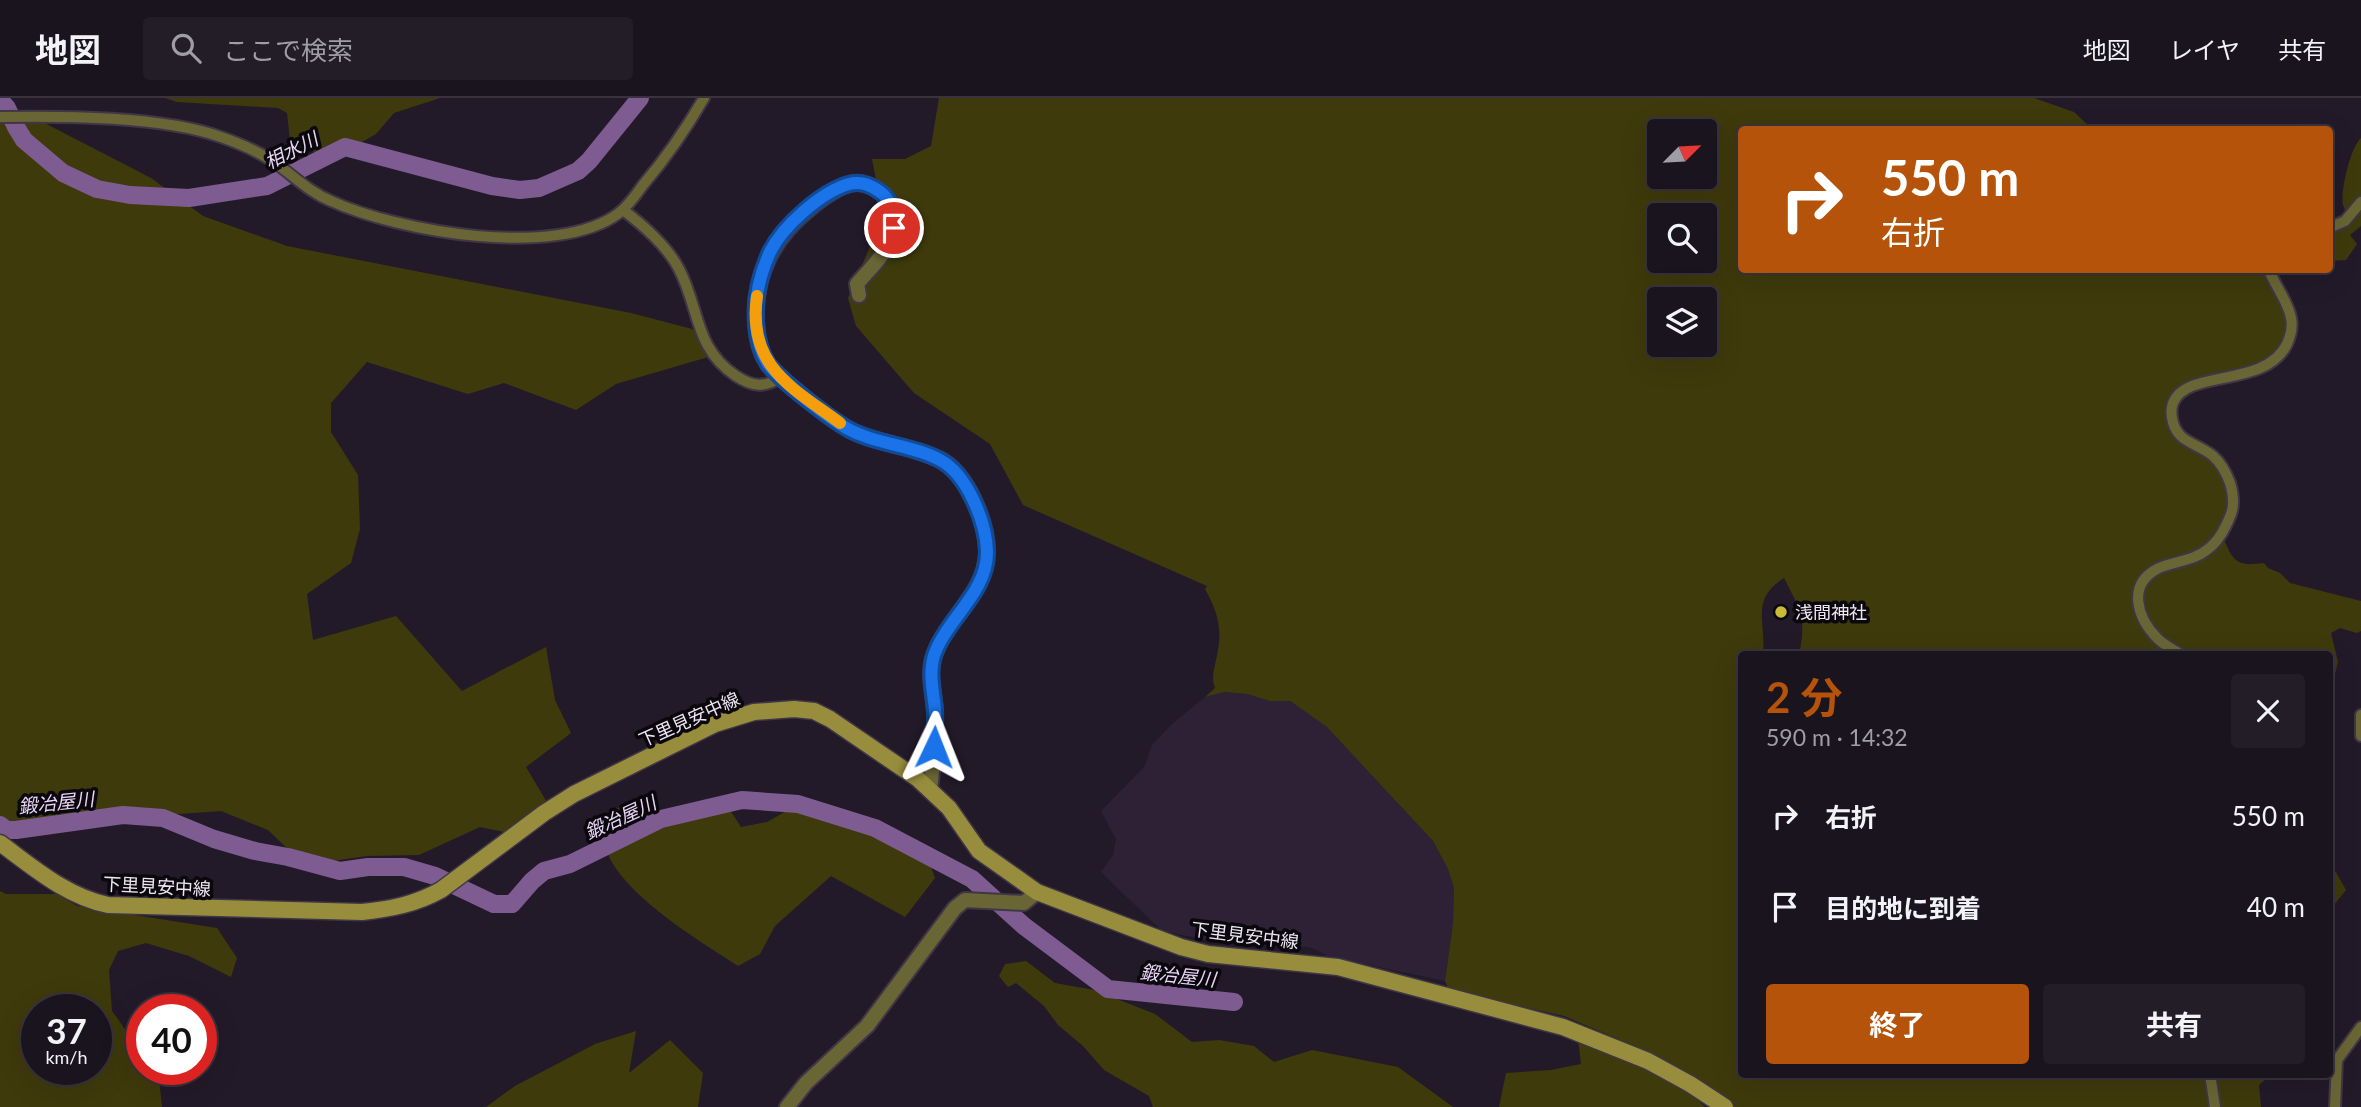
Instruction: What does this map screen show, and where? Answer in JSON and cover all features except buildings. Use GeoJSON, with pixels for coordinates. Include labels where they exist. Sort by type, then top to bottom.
{"type":"FeatureCollection","features":[{"type":"Feature","properties":{"kind":"main road","name":"下里見安中線"},"geometry":{"type":"LineString","coordinates":[[0,843],[58,885],[80,897],[108,905],[362,912],[414,903],[441,890],[544,813],[574,794],[715,724],[754,712],[794,709],[814,711],[830,719],[930,790],[949,808],[978,851],[1037,892],[1181,947],[1208,954],[1338,967],[1563,1027],[1648,1061],[1725,1107]]}},
{"type":"Feature","properties":{"kind":"street"},"geometry":{"type":"LineString","coordinates":[[0,117],[135,121],[202,131],[220,136],[262,156],[328,200],[385,219],[442,232],[512,238],[569,234],[606,221],[622,210],[662,162],[704,98]]}},
{"type":"Feature","properties":{"kind":"street"},"geometry":{"type":"LineString","coordinates":[[859,296],[857,284],[887,248],[894,228],[894,211],[884,195],[868,184],[850,183],[824,196],[794,220],[771,250],[759,280],[756,323],[761,349],[768,363],[781,377],[850,430],[941,460],[956,471],[971,494],[979,515],[987,550],[984,570],[973,593],[937,648],[930,672],[935,713],[930,790]]}},
{"type":"Feature","properties":{"kind":"street"},"geometry":{"type":"LineString","coordinates":[[2333,226],[2345,220],[2361,202]]}},
{"type":"Feature","properties":{"kind":"street"},"geometry":{"type":"LineString","coordinates":[[622,210],[654,238],[678,267],[699,330],[711,354],[725,369],[744,382],[760,387],[781,377]]}},
{"type":"Feature","properties":{"kind":"street"},"geometry":{"type":"LineString","coordinates":[[2176,651],[2159,639],[2142,618],[2138,592],[2142,582],[2159,568],[2195,557],[2211,548],[2227,524],[2233,509],[2234,494],[2222,465],[2211,455],[2184,440],[2174,430],[2171,409],[2175,399],[2192,386],[2267,366],[2282,352],[2292,332],[2292,319],[2270,273]]}},
{"type":"Feature","properties":{"kind":"street"},"geometry":{"type":"LineString","coordinates":[[2361,715],[2361,736]]}},
{"type":"Feature","properties":{"kind":"street"},"geometry":{"type":"LineString","coordinates":[[787,1107],[806,1083],[867,1026],[956,908],[965,901],[1024,904],[1037,892]]}},
{"type":"Feature","properties":{"kind":"street"},"geometry":{"type":"LineString","coordinates":[[2335,1107],[2337,1060],[2361,1027]]}},
{"type":"Feature","properties":{"kind":"street"},"geometry":{"type":"LineString","coordinates":[[2211,1078],[2215,1107]]}},
{"type":"Feature","properties":{"kind":"shaded area"},"geometry":{"type":"Polygon","coordinates":[[[165,98],[440,98],[394,113],[376,134],[346,151],[318,152],[291,149],[287,113],[278,108],[177,102],[165,98]]]}},
{"type":"Feature","properties":{"kind":"shaded area"},"geometry":{"type":"Polygon","coordinates":[[[939,98],[2034,98],[2074,112],[2089,126],[1738,126],[1738,273],[2268,273],[2285,310],[2289,331],[2272,358],[2173,398],[2173,432],[2217,468],[2224,479],[2227,505],[2216,532],[2207,544],[2190,555],[2148,568],[2135,585],[2133,600],[2171,651],[1800,651],[1802,623],[1784,578],[1767,594],[1762,611],[1763,651],[1738,651],[1738,1078],[2206,1078],[2210,1107],[1734,1107],[1651,1053],[1564,1016],[1449,990],[1445,981],[1453,923],[1454,888],[1448,869],[1433,841],[1327,727],[1290,701],[1270,701],[1247,694],[1225,692],[1205,697],[1215,688],[1213,674],[1219,640],[1218,623],[1205,589],[1207,586],[1023,505],[990,444],[914,393],[856,326],[848,298],[883,216],[872,159],[905,159],[931,146],[939,98]]]}},
{"type":"Feature","properties":{"kind":"shaded area"},"geometry":{"type":"Polygon","coordinates":[[[0,100],[151,178],[203,216],[287,246],[631,313],[692,329],[722,353],[616,384],[576,410],[504,383],[468,394],[367,362],[331,403],[331,432],[358,475],[360,529],[351,563],[307,594],[313,640],[396,616],[462,691],[546,647],[555,700],[571,733],[526,767],[548,804],[509,833],[480,827],[419,855],[367,856],[325,862],[290,851],[268,830],[221,811],[164,815],[124,812],[16,828],[0,821],[0,100]]]}},
{"type":"Feature","properties":{"kind":"shaded area"},"geometry":{"type":"Polygon","coordinates":[[[2361,138],[2361,226],[2350,235],[2357,244],[2346,260],[2333,261],[2333,228],[2351,220],[2343,205],[2343,190],[2347,169],[2361,138]]]}},
{"type":"Feature","properties":{"kind":"shaded area"},"geometry":{"type":"Polygon","coordinates":[[[2223,537],[2233,557],[2241,563],[2264,563],[2290,583],[2361,601],[2361,631],[2357,633],[2340,628],[2331,633],[2338,662],[2333,682],[2333,651],[2181,651],[2145,616],[2140,593],[2149,578],[2223,537]]]}},
{"type":"Feature","properties":{"kind":"shaded area"},"geometry":{"type":"Polygon","coordinates":[[[1225,692],[1247,694],[1270,701],[1289,701],[1327,726],[1433,841],[1448,869],[1454,888],[1453,923],[1445,981],[1327,956],[1308,947],[1213,941],[1162,931],[1101,872],[1113,855],[1116,839],[1101,811],[1145,766],[1152,745],[1171,725],[1205,697],[1225,692]]]}},
{"type":"Feature","properties":{"kind":"shaded area"},"geometry":{"type":"Polygon","coordinates":[[[716,801],[730,810],[741,827],[767,822],[804,801],[883,829],[927,856],[935,878],[905,917],[831,876],[775,926],[760,954],[738,966],[649,904],[611,861],[604,840],[607,819],[623,804],[648,811],[678,813],[716,801]]]}},
{"type":"Feature","properties":{"kind":"shaded area"},"geometry":{"type":"Polygon","coordinates":[[[2333,855],[2334,869],[2346,890],[2333,906],[2333,855]]]}},
{"type":"Feature","properties":{"kind":"shaded area"},"geometry":{"type":"Polygon","coordinates":[[[0,891],[6,894],[57,894],[77,906],[217,928],[237,958],[231,977],[189,956],[146,943],[118,951],[109,970],[111,994],[21,994],[21,1085],[112,1085],[112,1011],[126,1031],[126,1085],[160,1085],[162,1107],[0,1107],[0,891]]]}},
{"type":"Feature","properties":{"kind":"shaded area"},"geometry":{"type":"Polygon","coordinates":[[[1026,961],[1055,983],[1094,990],[1155,1014],[1192,1042],[1219,1040],[1254,1046],[1274,1062],[1312,1050],[1398,1067],[1453,1107],[1153,1107],[1149,1096],[1104,1070],[1083,1046],[1058,1025],[1044,1006],[1016,983],[1008,987],[999,976],[1005,964],[1026,961]]]}},
{"type":"Feature","properties":{"kind":"shaded area"},"geometry":{"type":"Polygon","coordinates":[[[636,1031],[629,1073],[670,1040],[703,1073],[698,1107],[486,1107],[515,1086],[595,1044],[636,1031]]]}},
{"type":"Feature","properties":{"kind":"shaded area"},"geometry":{"type":"Polygon","coordinates":[[[1578,1039],[1680,1084],[1705,1107],[1499,1107],[1506,1073],[1551,1070],[1581,1064],[1578,1039]]]}},
{"type":"Feature","properties":{"kind":"shaded area"},"geometry":{"type":"Polygon","coordinates":[[[2214,1078],[2267,1078],[2259,1085],[2261,1107],[2219,1107],[2214,1078]]]}},
{"type":"Feature","properties":{"kind":"waterway","name":"相水川"},"geometry":{"type":"LineString","coordinates":[[0,100],[24,140],[63,173],[97,189],[130,195],[189,198],[267,186],[345,147],[492,186],[520,190],[539,188],[578,171],[640,98]]}},
{"type":"Feature","properties":{"kind":"waterway","name":"鍛冶屋川"},"geometry":{"type":"LineString","coordinates":[[0,825],[6,830],[16,830],[123,815],[163,818],[214,839],[340,871],[368,867],[404,867],[435,876],[494,904],[512,904],[544,871],[570,864],[661,819],[742,800],[798,804],[875,828],[972,879],[1024,926],[1108,989],[1234,1002]]}},
{"type":"Feature","properties":{"kind":"slow traffic"},"geometry":{"type":"LineString","coordinates":[[757,296],[758,339],[768,363],[781,377],[840,423]]}},
{"type":"Feature","properties":{"kind":"place","name":"浅間神社"},"geometry":{"type":"Point","coordinates":[1781,612]}},
{"type":"Feature","properties":{"kind":"route"},"geometry":{"type":"LineString","coordinates":[[894,228],[894,211],[884,195],[868,184],[850,183],[824,196],[794,220],[771,250],[759,280],[756,323],[761,349],[768,363],[817,406],[850,430],[941,460],[956,471],[971,494],[987,550],[984,570],[973,593],[937,648],[930,672],[935,713],[934,747]]}}]}
